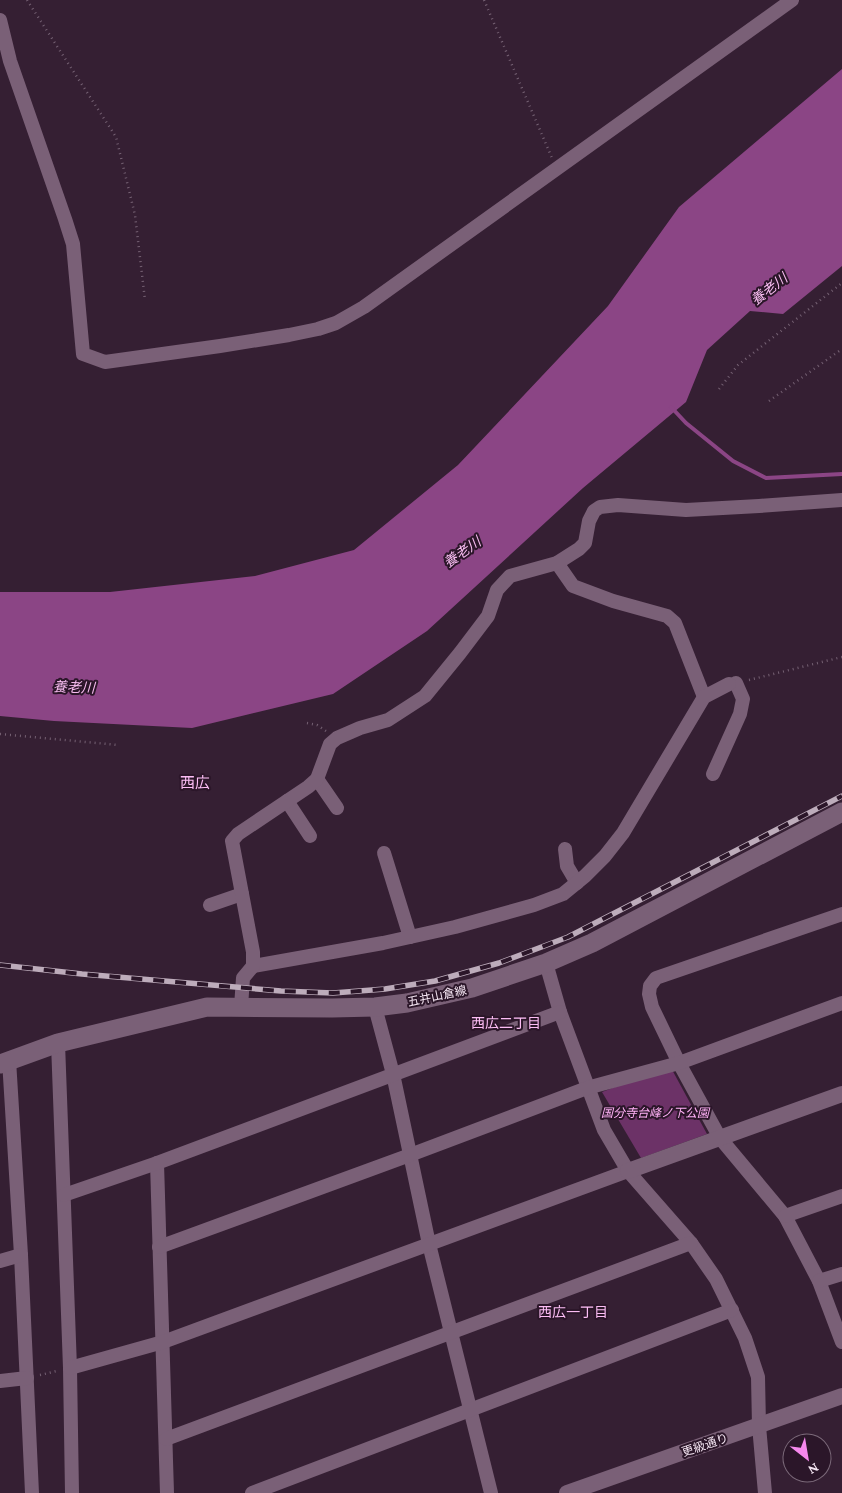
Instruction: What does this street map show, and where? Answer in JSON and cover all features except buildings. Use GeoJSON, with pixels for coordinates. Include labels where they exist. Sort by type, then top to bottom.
{"type":"FeatureCollection","features":[{"type":"Feature","properties":{"kind":"main road","name":"五井山倉線"},"geometry":{"type":"LineString","coordinates":[[5,1062],[58,1043],[207,1007],[374,1007],[407,1003],[472,988],[546,963],[592,943],[842,812]]}},
{"type":"Feature","properties":{"kind":"street"},"geometry":{"type":"LineString","coordinates":[[0,20],[10,62],[72,244],[83,354],[105,362],[288,335],[336,323],[364,307],[792,0]]}},
{"type":"Feature","properties":{"kind":"street"},"geometry":{"type":"LineString","coordinates":[[253,966],[253,952],[232,841],[238,834],[308,787],[317,778],[330,744],[337,738],[360,728],[388,720],[424,696],[488,616],[497,590],[510,576],[557,564],[585,543],[589,521],[594,511],[600,507],[618,506],[686,510],[842,500]]}},
{"type":"Feature","properties":{"kind":"street"},"geometry":{"type":"LineString","coordinates":[[557,564],[573,586],[613,602],[667,616],[675,623],[704,697]]}},
{"type":"Feature","properties":{"kind":"street"},"geometry":{"type":"LineString","coordinates":[[241,1007],[243,978],[253,966],[455,927],[534,905],[563,894],[605,856],[623,833],[704,697],[733,683],[743,699],[740,714],[713,774]]}},
{"type":"Feature","properties":{"kind":"street"},"geometry":{"type":"LineString","coordinates":[[317,778],[338,808]]}},
{"type":"Feature","properties":{"kind":"street"},"geometry":{"type":"LineString","coordinates":[[287,801],[310,836]]}},
{"type":"Feature","properties":{"kind":"street"},"geometry":{"type":"LineString","coordinates":[[565,849],[567,866],[577,883]]}},
{"type":"Feature","properties":{"kind":"street"},"geometry":{"type":"LineString","coordinates":[[384,853],[410,937]]}},
{"type":"Feature","properties":{"kind":"street"},"geometry":{"type":"LineString","coordinates":[[210,905],[242,894]]}},
{"type":"Feature","properties":{"kind":"street"},"geometry":{"type":"LineString","coordinates":[[842,914],[656,978],[650,986],[649,994],[652,1007],[679,1062],[720,1138],[786,1216],[819,1281],[842,1342]]}},
{"type":"Feature","properties":{"kind":"street"},"geometry":{"type":"LineString","coordinates":[[546,963],[560,1012],[604,1130],[628,1171],[691,1243],[716,1279],[745,1338],[758,1377],[759,1426],[765,1493]]}},
{"type":"Feature","properties":{"kind":"street"},"geometry":{"type":"LineString","coordinates":[[159,1246],[410,1156],[588,1088],[679,1062],[842,1003]]}},
{"type":"Feature","properties":{"kind":"street"},"geometry":{"type":"LineString","coordinates":[[374,1007],[392,1074],[429,1244],[491,1493]]}},
{"type":"Feature","properties":{"kind":"street"},"geometry":{"type":"LineString","coordinates":[[64,1195],[157,1163],[560,1012]]}},
{"type":"Feature","properties":{"kind":"street"},"geometry":{"type":"LineString","coordinates":[[58,1043],[70,1368],[72,1493]]}},
{"type":"Feature","properties":{"kind":"street"},"geometry":{"type":"LineString","coordinates":[[5,1062],[22,1255],[32,1493]]}},
{"type":"Feature","properties":{"kind":"street"},"geometry":{"type":"LineString","coordinates":[[70,1368],[162,1342],[842,1094]]}},
{"type":"Feature","properties":{"kind":"street"},"geometry":{"type":"LineString","coordinates":[[157,1163],[167,1493]]}},
{"type":"Feature","properties":{"kind":"street"},"geometry":{"type":"LineString","coordinates":[[786,1216],[842,1196]]}},
{"type":"Feature","properties":{"kind":"street"},"geometry":{"type":"LineString","coordinates":[[166,1440],[691,1243]]}},
{"type":"Feature","properties":{"kind":"street"},"geometry":{"type":"LineString","coordinates":[[0,1261],[22,1255]]}},
{"type":"Feature","properties":{"kind":"street"},"geometry":{"type":"LineString","coordinates":[[819,1281],[842,1274]]}},
{"type":"Feature","properties":{"kind":"street"},"geometry":{"type":"LineString","coordinates":[[252,1493],[732,1310]]}},
{"type":"Feature","properties":{"kind":"street"},"geometry":{"type":"LineString","coordinates":[[0,1381],[27,1378]]}},
{"type":"Feature","properties":{"kind":"street","name":"更級通り"},"geometry":{"type":"LineString","coordinates":[[567,1493],[842,1396]]}},
{"type":"Feature","properties":{"kind":"path"},"geometry":{"type":"LineString","coordinates":[[27,0],[116,137],[135,215],[145,300]]}},
{"type":"Feature","properties":{"kind":"path"},"geometry":{"type":"LineString","coordinates":[[484,0],[556,168]]}},
{"type":"Feature","properties":{"kind":"path"},"geometry":{"type":"LineString","coordinates":[[719,389],[738,365],[842,283]]}},
{"type":"Feature","properties":{"kind":"path"},"geometry":{"type":"LineString","coordinates":[[769,401],[842,350]]}},
{"type":"Feature","properties":{"kind":"path"},"geometry":{"type":"LineString","coordinates":[[733,683],[842,657]]}},
{"type":"Feature","properties":{"kind":"path"},"geometry":{"type":"LineString","coordinates":[[307,723],[317,725],[337,738]]}},
{"type":"Feature","properties":{"kind":"path"},"geometry":{"type":"LineString","coordinates":[[0,734],[118,745]]}},
{"type":"Feature","properties":{"kind":"path"},"geometry":{"type":"LineString","coordinates":[[27,1378],[70,1368]]}},
{"type":"Feature","properties":{"kind":"green space","name":"国分寺台峰ノ下公園"},"geometry":{"type":"Polygon","coordinates":[[[670,1066],[707,1134],[641,1158],[602,1092],[670,1066]]]}},
{"type":"Feature","properties":{"kind":"water","name":"養老川"},"geometry":{"type":"Polygon","coordinates":[[[842,69],[842,266],[783,314],[750,311],[707,350],[686,402],[583,488],[427,631],[333,694],[192,728],[54,721],[0,716],[0,592],[110,592],[255,576],[354,550],[458,465],[608,306],[679,207],[842,69]]]}},
{"type":"Feature","properties":{"kind":"waterway"},"geometry":{"type":"LineString","coordinates":[[671,407],[686,423],[733,461],[766,478],[842,474]]}},
{"type":"Feature","properties":{"kind":"railway"},"geometry":{"type":"LineString","coordinates":[[0,965],[281,991],[333,993],[385,989],[435,981],[499,963],[568,937],[842,796]]}},
{"type":"Feature","properties":{"kind":"district","name":"西広"},"geometry":{"type":"Point","coordinates":[195,783]}},
{"type":"Feature","properties":{"kind":"district","name":"西広二丁目"},"geometry":{"type":"Point","coordinates":[506,1023]}},
{"type":"Feature","properties":{"kind":"district","name":"西広一丁目"},"geometry":{"type":"Point","coordinates":[573,1312]}}]}
